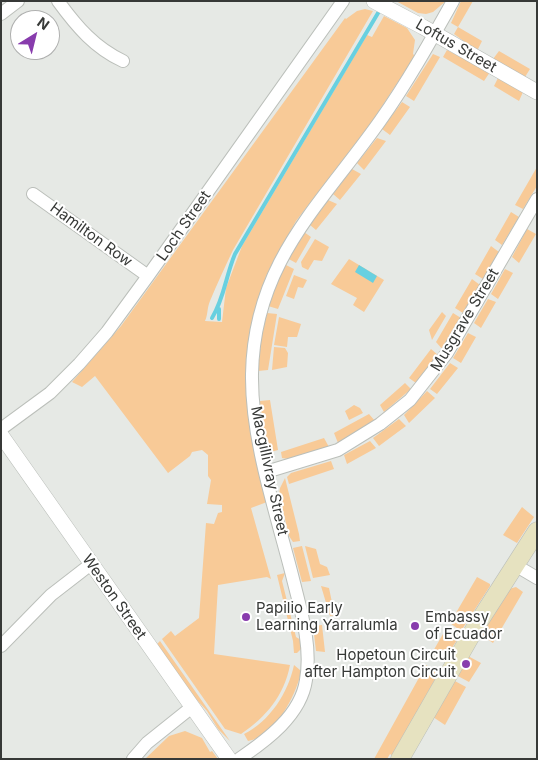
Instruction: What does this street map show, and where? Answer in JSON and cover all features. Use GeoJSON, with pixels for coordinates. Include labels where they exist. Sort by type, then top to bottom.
{"type":"FeatureCollection","features":[{"type":"Feature","properties":{"kind":"main road"},"geometry":{"type":"LineString","coordinates":[[400,759],[438,690],[537,531]]}},
{"type":"Feature","properties":{"kind":"street"},"geometry":{"type":"LineString","coordinates":[[1,14],[18,1]]}},
{"type":"Feature","properties":{"kind":"street"},"geometry":{"type":"LineString","coordinates":[[58,1],[90,41],[110,56],[123,61]]}},
{"type":"Feature","properties":{"kind":"street","name":"Loch Street"},"geometry":{"type":"LineString","coordinates":[[1,429],[50,393],[79,364],[148,276],[342,1]]}},
{"type":"Feature","properties":{"kind":"street","name":"Macgillivray Street"},"geometry":{"type":"LineString","coordinates":[[239,759],[268,738],[296,706],[306,680],[308,645],[266,472],[255,418],[252,375],[256,328],[269,285],[281,258],[301,225],[379,123],[435,34],[453,1]]}},
{"type":"Feature","properties":{"kind":"street","name":"Loftus Street"},"geometry":{"type":"LineString","coordinates":[[380,4],[537,92]]}},
{"type":"Feature","properties":{"kind":"street","name":"Hamilton Row"},"geometry":{"type":"LineString","coordinates":[[33,194],[148,276]]}},
{"type":"Feature","properties":{"kind":"street","name":"Musgrave Street"},"geometry":{"type":"LineString","coordinates":[[266,472],[338,450],[380,424],[410,400],[447,353],[537,198]]}},
{"type":"Feature","properties":{"kind":"street","name":"Weston Street"},"geometry":{"type":"LineString","coordinates":[[1,435],[229,759]]}},
{"type":"Feature","properties":{"kind":"street"},"geometry":{"type":"LineString","coordinates":[[1,646],[51,595],[91,564]]}},
{"type":"Feature","properties":{"kind":"street"},"geometry":{"type":"LineString","coordinates":[[515,565],[537,578]]}},
{"type":"Feature","properties":{"kind":"street"},"geometry":{"type":"LineString","coordinates":[[133,759],[153,738],[192,707]]}},
{"type":"Feature","properties":{"kind":"shaded area"},"geometry":{"type":"Polygon","coordinates":[[[396,1],[446,1],[433,12],[426,14],[418,13],[396,1]]]}},
{"type":"Feature","properties":{"kind":"shaded area"},"geometry":{"type":"Polygon","coordinates":[[[461,1],[473,1],[458,27],[451,23],[461,1]]]}},
{"type":"Feature","properties":{"kind":"shaded area"},"geometry":{"type":"Polygon","coordinates":[[[365,9],[373,11],[233,250],[210,301],[205,321],[222,322],[226,288],[242,246],[367,35],[372,37],[384,16],[407,28],[415,40],[413,54],[415,56],[371,123],[296,221],[266,276],[253,319],[248,354],[267,502],[251,508],[271,579],[267,577],[218,585],[214,654],[290,665],[283,686],[273,705],[241,734],[225,729],[162,639],[171,631],[175,636],[199,618],[206,523],[214,524],[218,513],[222,512],[222,505],[207,504],[211,480],[208,476],[208,455],[202,450],[192,452],[190,456],[168,473],[95,376],[82,387],[72,382],[121,326],[345,18],[365,9]]]}},
{"type":"Feature","properties":{"kind":"shaded area"},"geometry":{"type":"Polygon","coordinates":[[[458,27],[482,41],[477,51],[454,34],[458,27]]]}},
{"type":"Feature","properties":{"kind":"shaded area"},"geometry":{"type":"Polygon","coordinates":[[[447,50],[490,72],[484,81],[443,57],[447,50]]]}},
{"type":"Feature","properties":{"kind":"shaded area"},"geometry":{"type":"Polygon","coordinates":[[[499,51],[530,69],[525,77],[493,59],[499,51]]]}},
{"type":"Feature","properties":{"kind":"shaded area"},"geometry":{"type":"Polygon","coordinates":[[[433,54],[440,57],[414,101],[406,96],[433,54]]]}},
{"type":"Feature","properties":{"kind":"shaded area"},"geometry":{"type":"Polygon","coordinates":[[[498,78],[523,92],[519,101],[494,86],[498,78]]]}},
{"type":"Feature","properties":{"kind":"shaded area"},"geometry":{"type":"Polygon","coordinates":[[[402,102],[410,107],[390,135],[382,129],[402,102]]]}},
{"type":"Feature","properties":{"kind":"shaded area"},"geometry":{"type":"Polygon","coordinates":[[[377,138],[386,141],[364,170],[357,163],[377,138]]]}},
{"type":"Feature","properties":{"kind":"shaded area"},"geometry":{"type":"Polygon","coordinates":[[[537,167],[537,186],[523,209],[515,205],[537,167]]]}},
{"type":"Feature","properties":{"kind":"shaded area"},"geometry":{"type":"Polygon","coordinates":[[[352,169],[361,174],[340,200],[333,194],[352,169]]]}},
{"type":"Feature","properties":{"kind":"shaded area"},"geometry":{"type":"Polygon","coordinates":[[[328,200],[337,204],[316,230],[310,225],[328,200]]]}},
{"type":"Feature","properties":{"kind":"shaded area"},"geometry":{"type":"Polygon","coordinates":[[[511,212],[519,217],[502,245],[495,240],[511,212]]]}},
{"type":"Feature","properties":{"kind":"shaded area"},"geometry":{"type":"Polygon","coordinates":[[[527,229],[536,234],[519,263],[512,257],[527,229]]]}},
{"type":"Feature","properties":{"kind":"shaded area"},"geometry":{"type":"Polygon","coordinates":[[[304,232],[311,237],[296,263],[287,258],[304,232]]]}},
{"type":"Feature","properties":{"kind":"shaded area"},"geometry":{"type":"Polygon","coordinates":[[[315,239],[329,247],[322,261],[314,260],[308,270],[302,267],[301,262],[315,239]]]}},
{"type":"Feature","properties":{"kind":"shaded area"},"geometry":{"type":"Polygon","coordinates":[[[491,246],[499,252],[483,279],[475,274],[491,246]]]}},
{"type":"Feature","properties":{"kind":"shaded area"},"geometry":{"type":"Polygon","coordinates":[[[349,259],[384,280],[364,312],[353,305],[357,298],[331,284],[349,259]]]}},
{"type":"Feature","properties":{"kind":"shaded area"},"geometry":{"type":"Polygon","coordinates":[[[284,264],[294,269],[278,309],[268,306],[284,264]]]}},
{"type":"Feature","properties":{"kind":"shaded area"},"geometry":{"type":"Polygon","coordinates":[[[505,269],[513,273],[498,299],[491,294],[505,269]]]}},
{"type":"Feature","properties":{"kind":"shaded area"},"geometry":{"type":"Polygon","coordinates":[[[294,275],[307,280],[303,288],[298,287],[294,299],[286,296],[294,275]]]}},
{"type":"Feature","properties":{"kind":"shaded area"},"geometry":{"type":"Polygon","coordinates":[[[472,279],[480,285],[463,313],[455,308],[472,279]]]}},
{"type":"Feature","properties":{"kind":"shaded area"},"geometry":{"type":"Polygon","coordinates":[[[488,299],[496,302],[481,328],[474,323],[488,299]]]}},
{"type":"Feature","properties":{"kind":"shaded area"},"geometry":{"type":"Polygon","coordinates":[[[442,312],[446,316],[432,340],[429,330],[442,312]]]}},
{"type":"Feature","properties":{"kind":"shaded area"},"geometry":{"type":"Polygon","coordinates":[[[267,313],[277,314],[268,370],[258,371],[261,339],[267,313]]]}},
{"type":"Feature","properties":{"kind":"shaded area"},"geometry":{"type":"Polygon","coordinates":[[[453,313],[461,318],[443,350],[436,342],[453,313]]]}},
{"type":"Feature","properties":{"kind":"shaded area"},"geometry":{"type":"Polygon","coordinates":[[[279,317],[301,324],[297,337],[288,337],[287,347],[274,345],[279,317]]]}},
{"type":"Feature","properties":{"kind":"shaded area"},"geometry":{"type":"Polygon","coordinates":[[[468,333],[476,337],[461,363],[453,358],[468,333]]]}},
{"type":"Feature","properties":{"kind":"shaded area"},"geometry":{"type":"Polygon","coordinates":[[[274,347],[285,348],[288,353],[287,367],[272,370],[274,347]]]}},
{"type":"Feature","properties":{"kind":"shaded area"},"geometry":{"type":"Polygon","coordinates":[[[431,349],[438,355],[416,383],[409,378],[431,349]]]}},
{"type":"Feature","properties":{"kind":"shaded area"},"geometry":{"type":"Polygon","coordinates":[[[450,363],[458,368],[437,394],[430,389],[450,363]]]}},
{"type":"Feature","properties":{"kind":"shaded area"},"geometry":{"type":"Polygon","coordinates":[[[405,383],[411,389],[384,412],[380,405],[405,383]]]}},
{"type":"Feature","properties":{"kind":"shaded area"},"geometry":{"type":"Polygon","coordinates":[[[427,391],[435,398],[409,423],[404,415],[427,391]]]}},
{"type":"Feature","properties":{"kind":"shaded area"},"geometry":{"type":"Polygon","coordinates":[[[270,400],[278,450],[271,452],[263,426],[260,403],[260,401],[270,400]]]}},
{"type":"Feature","properties":{"kind":"shaded area"},"geometry":{"type":"Polygon","coordinates":[[[354,405],[360,408],[363,413],[349,420],[345,411],[354,405]]]}},
{"type":"Feature","properties":{"kind":"shaded area"},"geometry":{"type":"Polygon","coordinates":[[[369,414],[375,421],[338,443],[334,433],[369,414]]]}},
{"type":"Feature","properties":{"kind":"shaded area"},"geometry":{"type":"Polygon","coordinates":[[[399,419],[406,426],[379,446],[373,438],[399,419]]]}},
{"type":"Feature","properties":{"kind":"shaded area"},"geometry":{"type":"Polygon","coordinates":[[[324,438],[329,447],[288,459],[282,458],[281,452],[324,438]]]}},
{"type":"Feature","properties":{"kind":"shaded area"},"geometry":{"type":"Polygon","coordinates":[[[370,441],[376,448],[347,464],[344,455],[370,441]]]}},
{"type":"Feature","properties":{"kind":"shaded area"},"geometry":{"type":"Polygon","coordinates":[[[331,461],[334,469],[289,484],[287,477],[291,473],[331,461]]]}},
{"type":"Feature","properties":{"kind":"shaded area"},"geometry":{"type":"Polygon","coordinates":[[[285,478],[300,541],[293,542],[289,536],[279,494],[285,478]]]}},
{"type":"Feature","properties":{"kind":"shaded area"},"geometry":{"type":"Polygon","coordinates":[[[522,507],[534,517],[517,543],[503,535],[522,507]]]}},
{"type":"Feature","properties":{"kind":"shaded area"},"geometry":{"type":"Polygon","coordinates":[[[302,546],[311,581],[302,582],[293,548],[302,546]]]}},
{"type":"Feature","properties":{"kind":"shaded area"},"geometry":{"type":"Polygon","coordinates":[[[305,546],[316,549],[320,564],[327,567],[330,575],[313,578],[305,546]]]}},
{"type":"Feature","properties":{"kind":"shaded area"},"geometry":{"type":"Polygon","coordinates":[[[285,573],[282,581],[296,637],[301,640],[301,649],[297,653],[294,653],[293,641],[277,575],[285,573]]]}},
{"type":"Feature","properties":{"kind":"shaded area"},"geometry":{"type":"Polygon","coordinates":[[[477,577],[490,584],[490,586],[461,631],[450,623],[477,577]]]}},
{"type":"Feature","properties":{"kind":"shaded area"},"geometry":{"type":"Polygon","coordinates":[[[321,586],[329,588],[334,612],[340,610],[341,614],[330,616],[321,586]]]}},
{"type":"Feature","properties":{"kind":"shaded area"},"geometry":{"type":"Polygon","coordinates":[[[516,587],[523,592],[493,643],[480,634],[509,589],[516,587]]]}},
{"type":"Feature","properties":{"kind":"shaded area"},"geometry":{"type":"Polygon","coordinates":[[[322,625],[325,652],[316,651],[313,626],[322,625]]]}},
{"type":"Feature","properties":{"kind":"shaded area"},"geometry":{"type":"Polygon","coordinates":[[[447,627],[459,637],[444,660],[432,653],[447,627]]]}},
{"type":"Feature","properties":{"kind":"shaded area"},"geometry":{"type":"Polygon","coordinates":[[[160,641],[230,741],[218,729],[207,711],[195,698],[157,644],[160,641]]]}},
{"type":"Feature","properties":{"kind":"shaded area"},"geometry":{"type":"Polygon","coordinates":[[[468,656],[481,663],[469,682],[456,675],[461,665],[467,670],[472,661],[470,659],[468,662],[464,660],[468,656]]]}},
{"type":"Feature","properties":{"kind":"shaded area"},"geometry":{"type":"Polygon","coordinates":[[[294,665],[301,673],[294,693],[283,714],[258,738],[248,741],[244,734],[270,714],[287,686],[294,665]]]}},
{"type":"Feature","properties":{"kind":"shaded area"},"geometry":{"type":"Polygon","coordinates":[[[426,665],[438,674],[393,756],[390,754],[387,759],[374,759],[426,665]]]}},
{"type":"Feature","properties":{"kind":"shaded area"},"geometry":{"type":"Polygon","coordinates":[[[453,680],[466,687],[445,725],[433,717],[453,680]]]}},
{"type":"Feature","properties":{"kind":"shaded area"},"geometry":{"type":"Polygon","coordinates":[[[185,731],[202,738],[210,752],[212,751],[218,759],[145,759],[169,736],[185,731]]]}},
{"type":"Feature","properties":{"kind":"water"},"geometry":{"type":"Polygon","coordinates":[[[359,265],[377,276],[373,283],[355,272],[359,265]]]}},
{"type":"Feature","properties":{"kind":"waterway"},"geometry":{"type":"LineString","coordinates":[[212,318],[219,303],[235,254],[381,8]]}},
{"type":"Feature","properties":{"kind":"waterway"},"geometry":{"type":"LineString","coordinates":[[219,309],[219,319]]}},
{"type":"Feature","properties":{"kind":"place","name":"Papilio Early Learning Yarralumla"},"geometry":{"type":"Point","coordinates":[246,617]}},
{"type":"Feature","properties":{"kind":"place","name":"Embassy of Ecuador"},"geometry":{"type":"Point","coordinates":[415,626]}},
{"type":"Feature","properties":{"kind":"place","name":"Hopetoun Circuit after Hampton Circuit"},"geometry":{"type":"Point","coordinates":[466,664]}}]}
